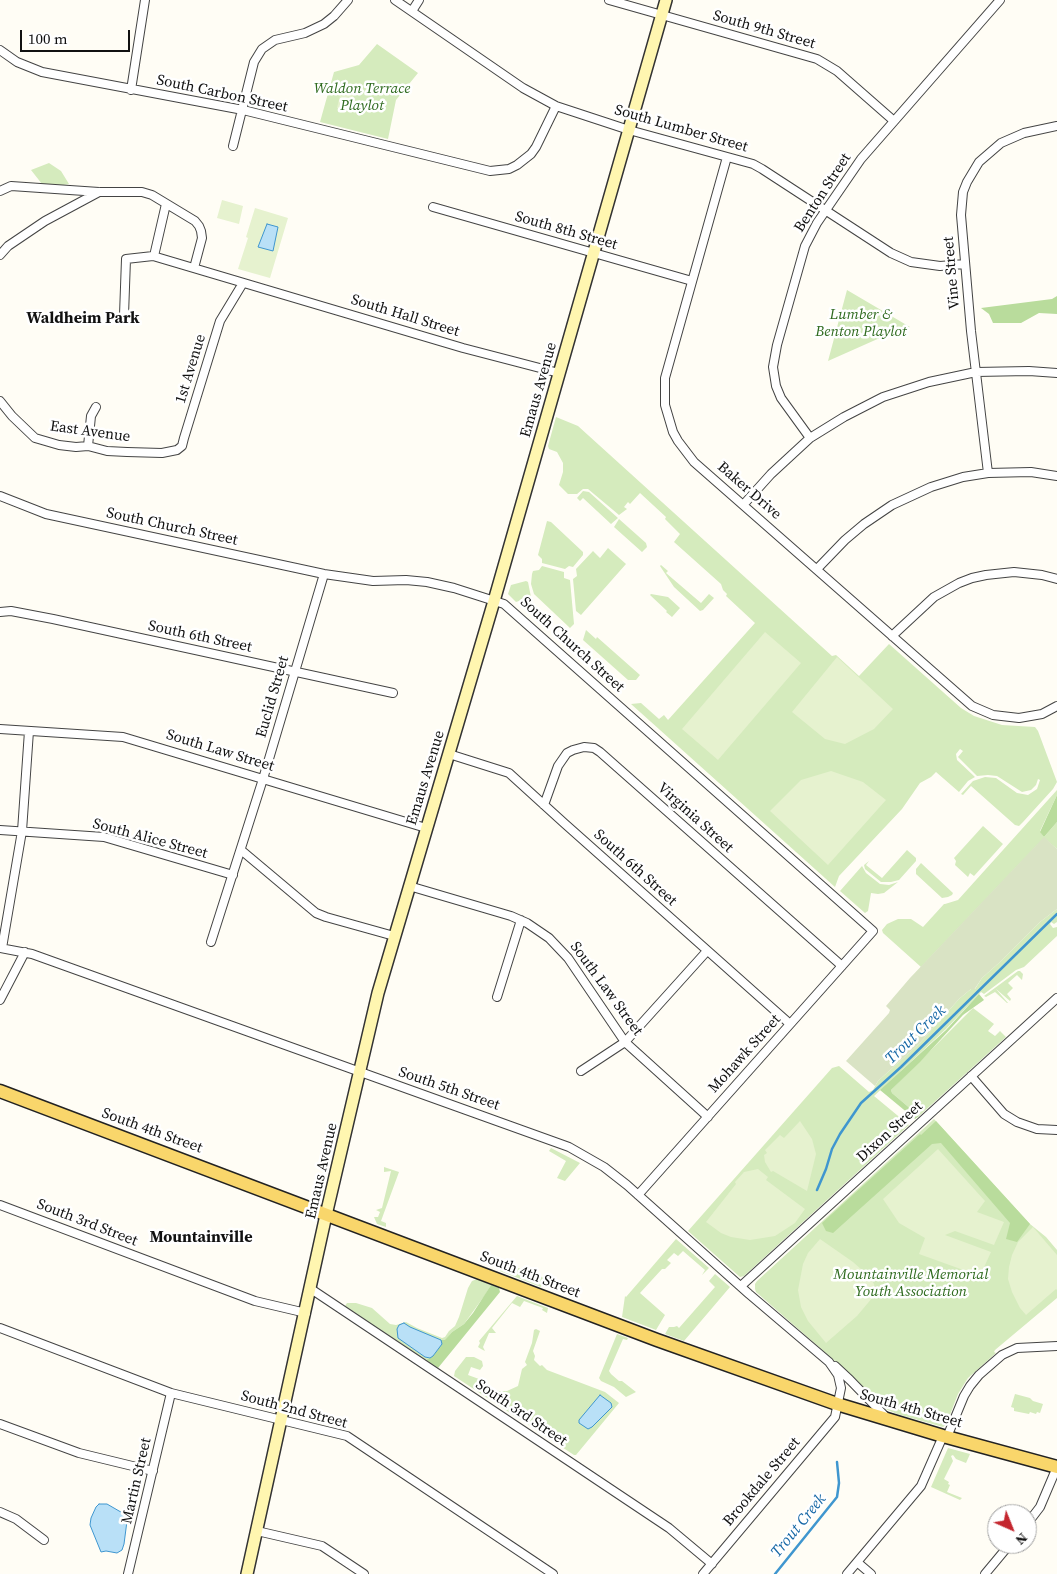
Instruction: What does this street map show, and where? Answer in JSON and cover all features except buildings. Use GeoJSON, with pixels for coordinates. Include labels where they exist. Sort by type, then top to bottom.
{"type":"FeatureCollection","features":[{"type":"Feature","properties":{"kind":"main road","name":"Emaus Avenue"},"geometry":{"type":"LineString","coordinates":[[247,1574],[306,1313],[326,1215],[378,994],[408,886],[494,601],[666,0]]}},
{"type":"Feature","properties":{"kind":"main road","name":"South 4th Street"},"geometry":{"type":"LineString","coordinates":[[0,1090],[657,1340],[890,1421],[1057,1467]]}},
{"type":"Feature","properties":{"kind":"street"},"geometry":{"type":"LineString","coordinates":[[130,90],[145,0]]}},
{"type":"Feature","properties":{"kind":"street"},"geometry":{"type":"LineString","coordinates":[[233,146],[254,62],[262,49],[275,40],[305,33],[324,24],[348,0]]}},
{"type":"Feature","properties":{"kind":"street","name":"South Lumber Street"},"geometry":{"type":"LineString","coordinates":[[395,0],[523,88],[556,106],[629,130],[727,157],[762,169],[891,253],[904,259],[925,265],[965,264]]}},
{"type":"Feature","properties":{"kind":"street"},"geometry":{"type":"LineString","coordinates":[[412,11],[419,0]]}},
{"type":"Feature","properties":{"kind":"street","name":"South 9th Street"},"geometry":{"type":"LineString","coordinates":[[609,0],[817,60],[837,71],[894,121]]}},
{"type":"Feature","properties":{"kind":"street","name":"Benton Street"},"geometry":{"type":"LineString","coordinates":[[810,438],[781,398],[776,386],[774,367],[777,345],[805,246],[817,223],[861,159],[1000,0]]}},
{"type":"Feature","properties":{"kind":"street","name":"South Carbon Street"},"geometry":{"type":"LineString","coordinates":[[0,50],[17,62],[42,72],[243,110],[490,171],[509,169],[531,154],[556,106]]}},
{"type":"Feature","properties":{"kind":"street","name":"Vine Street"},"geometry":{"type":"LineString","coordinates":[[988,473],[960,215],[961,204],[972,171],[987,153],[1000,143],[1024,133],[1057,126]]}},
{"type":"Feature","properties":{"kind":"street","name":"Baker Drive"},"geometry":{"type":"LineString","coordinates":[[727,157],[665,378],[664,392],[667,416],[673,432],[685,452],[694,462],[972,706],[988,713],[1019,718],[1042,714],[1057,706]]}},
{"type":"Feature","properties":{"kind":"street"},"geometry":{"type":"LineString","coordinates":[[0,191],[11,186],[99,192],[142,192],[152,195],[195,221],[201,230],[202,238],[194,268]]}},
{"type":"Feature","properties":{"kind":"street"},"geometry":{"type":"LineString","coordinates":[[0,255],[8,246],[45,221],[99,192]]}},
{"type":"Feature","properties":{"kind":"street"},"geometry":{"type":"LineString","coordinates":[[154,256],[166,204]]}},
{"type":"Feature","properties":{"kind":"street","name":"South 8th Street"},"geometry":{"type":"LineString","coordinates":[[433,207],[692,281]]}},
{"type":"Feature","properties":{"kind":"street"},"geometry":{"type":"LineString","coordinates":[[124,315],[126,259],[154,256],[243,283]]}},
{"type":"Feature","properties":{"kind":"street","name":"South Hall Street"},"geometry":{"type":"LineString","coordinates":[[243,283],[463,348],[559,373]]}},
{"type":"Feature","properties":{"kind":"street","name":"1st Avenue"},"geometry":{"type":"LineString","coordinates":[[162,453],[177,450],[182,446],[220,321],[243,283]]}},
{"type":"Feature","properties":{"kind":"street"},"geometry":{"type":"LineString","coordinates":[[744,504],[771,474],[810,438],[844,417],[884,397],[929,382],[976,372],[1028,371],[1057,373]]}},
{"type":"Feature","properties":{"kind":"street","name":"East Avenue"},"geometry":{"type":"LineString","coordinates":[[0,401],[12,416],[35,438],[58,445],[88,446],[107,451],[162,453]]}},
{"type":"Feature","properties":{"kind":"street"},"geometry":{"type":"LineString","coordinates":[[88,446],[91,416],[96,407]]}},
{"type":"Feature","properties":{"kind":"street"},"geometry":{"type":"LineString","coordinates":[[817,569],[864,524],[892,505],[915,493],[963,477],[988,473],[1030,472],[1057,476]]}},
{"type":"Feature","properties":{"kind":"street","name":"South Church Street"},"geometry":{"type":"LineString","coordinates":[[0,496],[46,514],[324,574],[357,580],[427,582],[455,588],[504,604],[873,931]]}},
{"type":"Feature","properties":{"kind":"street"},"geometry":{"type":"LineString","coordinates":[[892,636],[934,597],[972,578],[1014,572],[1042,575],[1057,579]]}},
{"type":"Feature","properties":{"kind":"street","name":"Euclid Street"},"geometry":{"type":"LineString","coordinates":[[211,942],[242,850],[324,574]]}},
{"type":"Feature","properties":{"kind":"street","name":"South 6th Street"},"geometry":{"type":"LineString","coordinates":[[0,612],[53,619],[393,693]]}},
{"type":"Feature","properties":{"kind":"street","name":"South Law Street"},"geometry":{"type":"LineString","coordinates":[[0,729],[123,737],[426,828]]}},
{"type":"Feature","properties":{"kind":"street"},"geometry":{"type":"LineString","coordinates":[[1,948],[22,831],[29,731]]}},
{"type":"Feature","properties":{"kind":"street","name":"Virginia Street"},"geometry":{"type":"LineString","coordinates":[[544,805],[558,766],[567,753],[584,747],[600,752],[842,966]]}},
{"type":"Feature","properties":{"kind":"street","name":"South 6th Street"},"geometry":{"type":"LineString","coordinates":[[449,754],[509,772],[790,1024]]}},
{"type":"Feature","properties":{"kind":"street","name":"South Alice Street"},"geometry":{"type":"LineString","coordinates":[[0,830],[104,837],[233,876]]}},
{"type":"Feature","properties":{"kind":"street"},"geometry":{"type":"LineString","coordinates":[[242,850],[316,912],[326,917],[394,936]]}},
{"type":"Feature","properties":{"kind":"street","name":"South Law Street"},"geometry":{"type":"LineString","coordinates":[[408,886],[506,914],[521,920],[549,938],[567,957],[625,1042],[708,1117]]}},
{"type":"Feature","properties":{"kind":"street"},"geometry":{"type":"LineString","coordinates":[[496,997],[521,920]]}},
{"type":"Feature","properties":{"kind":"street","name":"Mohawk Street"},"geometry":{"type":"LineString","coordinates":[[638,1195],[873,931]]}},
{"type":"Feature","properties":{"kind":"street","name":"South 5th Street"},"geometry":{"type":"LineString","coordinates":[[1,948],[25,952],[569,1147],[609,1171],[638,1195],[741,1286],[842,1371],[880,1413],[890,1421]]}},
{"type":"Feature","properties":{"kind":"street"},"geometry":{"type":"LineString","coordinates":[[581,1071],[625,1042],[707,951]]}},
{"type":"Feature","properties":{"kind":"street"},"geometry":{"type":"LineString","coordinates":[[0,1000],[25,952]]}},
{"type":"Feature","properties":{"kind":"street","name":"Dixon Street"},"geometry":{"type":"LineString","coordinates":[[741,1286],[1057,998]]}},
{"type":"Feature","properties":{"kind":"street"},"geometry":{"type":"LineString","coordinates":[[972,1076],[1004,1114],[1017,1122],[1037,1129],[1057,1130]]}},
{"type":"Feature","properties":{"kind":"street","name":"South 3rd Street"},"geometry":{"type":"LineString","coordinates":[[0,1205],[255,1302],[306,1313]]}},
{"type":"Feature","properties":{"kind":"street","name":"South 3rd Street"},"geometry":{"type":"LineString","coordinates":[[311,1289],[669,1528],[712,1564]]}},
{"type":"Feature","properties":{"kind":"street","name":"South 2nd Street"},"geometry":{"type":"LineString","coordinates":[[0,1328],[171,1393],[347,1436],[553,1574]]}},
{"type":"Feature","properties":{"kind":"street"},"geometry":{"type":"LineString","coordinates":[[847,1574],[921,1486],[964,1396],[979,1375],[1002,1355],[1017,1348],[1057,1346]]}},
{"type":"Feature","properties":{"kind":"street","name":"South 5th Street"},"geometry":{"type":"LineString","coordinates":[[830,1362],[838,1375],[841,1388],[837,1404]]}},
{"type":"Feature","properties":{"kind":"street","name":"Martin Street"},"geometry":{"type":"LineString","coordinates":[[128,1574],[171,1393]]}},
{"type":"Feature","properties":{"kind":"street","name":"Brookdale Street"},"geometry":{"type":"LineString","coordinates":[[703,1574],[835,1416],[837,1404]]}},
{"type":"Feature","properties":{"kind":"street"},"geometry":{"type":"LineString","coordinates":[[0,1424],[79,1453],[154,1470]]}},
{"type":"Feature","properties":{"kind":"street"},"geometry":{"type":"LineString","coordinates":[[1037,1511],[1057,1467]]}},
{"type":"Feature","properties":{"kind":"street"},"geometry":{"type":"LineString","coordinates":[[0,1512],[16,1519],[44,1540]]}},
{"type":"Feature","properties":{"kind":"street"},"geometry":{"type":"LineString","coordinates":[[257,1531],[322,1546],[364,1574]]}},
{"type":"Feature","properties":{"kind":"street"},"geometry":{"type":"LineString","coordinates":[[985,1574],[1002,1554]]}},
{"type":"Feature","properties":{"kind":"street"},"geometry":{"type":"LineString","coordinates":[[857,1562],[872,1574]]}},
{"type":"Feature","properties":{"kind":"green space","name":"Waldon Terrace Playlot"},"geometry":{"type":"Polygon","coordinates":[[[377,44],[418,73],[396,100],[388,139],[320,122],[334,72],[359,65],[377,44]]]}},
{"type":"Feature","properties":{"kind":"green space"},"geometry":{"type":"Polygon","coordinates":[[[342,87],[355,90],[350,111],[337,108],[342,87]]]}},
{"type":"Feature","properties":{"kind":"green space"},"geometry":{"type":"Polygon","coordinates":[[[49,163],[61,171],[69,184],[58,186],[42,184],[31,170],[49,163]]]}},
{"type":"Feature","properties":{"kind":"green space"},"geometry":{"type":"Polygon","coordinates":[[[222,200],[243,206],[239,224],[217,218],[222,200]]]}},
{"type":"Feature","properties":{"kind":"green space"},"geometry":{"type":"Polygon","coordinates":[[[255,208],[288,218],[270,278],[238,269],[255,208]]]}},
{"type":"Feature","properties":{"kind":"green space","name":"Lumber & Benton Playlot"},"geometry":{"type":"Polygon","coordinates":[[[847,290],[910,327],[828,361],[847,290]]]}},
{"type":"Feature","properties":{"kind":"green space"},"geometry":{"type":"Polygon","coordinates":[[[1057,296],[1057,314],[1039,313],[1021,323],[993,323],[989,314],[981,308],[1052,299],[1057,296]]]}},
{"type":"Feature","properties":{"kind":"green space"},"geometry":{"type":"Polygon","coordinates":[[[556,417],[578,426],[832,656],[836,655],[859,676],[889,644],[961,708],[974,716],[1002,725],[1035,727],[1057,782],[1053,789],[1019,826],[1015,825],[971,786],[963,795],[961,794],[973,781],[985,777],[996,778],[1017,793],[1028,795],[1037,789],[1040,780],[1038,779],[1036,785],[1031,790],[1022,792],[997,776],[977,776],[958,757],[963,751],[960,749],[956,754],[957,760],[975,777],[968,781],[959,792],[936,772],[920,783],[902,809],[839,876],[835,887],[631,704],[641,703],[659,719],[664,715],[668,720],[755,623],[726,596],[727,594],[721,584],[674,542],[680,534],[665,519],[666,517],[640,493],[630,504],[628,502],[624,507],[627,509],[619,515],[588,489],[583,489],[577,494],[568,494],[559,485],[563,472],[563,463],[557,452],[549,449],[548,446],[556,417]]]}},
{"type":"Feature","properties":{"kind":"green space"},"geometry":{"type":"Polygon","coordinates":[[[583,491],[589,492],[618,518],[611,524],[583,498],[580,501],[577,498],[583,491]]]}},
{"type":"Feature","properties":{"kind":"green space"},"geometry":{"type":"Polygon","coordinates":[[[619,519],[646,543],[647,547],[642,552],[614,527],[619,519]]]}},
{"type":"Feature","properties":{"kind":"green space"},"geometry":{"type":"Polygon","coordinates":[[[547,521],[551,522],[583,552],[583,555],[573,567],[569,566],[565,569],[542,563],[542,559],[538,555],[547,521]]]}},
{"type":"Feature","properties":{"kind":"green space"},"geometry":{"type":"Polygon","coordinates":[[[608,548],[626,564],[581,615],[576,611],[573,579],[577,576],[576,569],[593,551],[600,558],[608,548]]]}},
{"type":"Feature","properties":{"kind":"green space"},"geometry":{"type":"Polygon","coordinates":[[[661,565],[668,571],[666,573],[701,603],[709,594],[714,598],[700,611],[674,587],[661,565]]]}},
{"type":"Feature","properties":{"kind":"green space"},"geometry":{"type":"Polygon","coordinates":[[[542,566],[564,572],[564,578],[570,580],[574,624],[570,628],[534,594],[531,584],[532,574],[533,571],[539,570],[542,566]]]}},
{"type":"Feature","properties":{"kind":"green space"},"geometry":{"type":"Polygon","coordinates":[[[528,582],[531,597],[516,602],[508,594],[511,585],[528,582]]]}},
{"type":"Feature","properties":{"kind":"green space"},"geometry":{"type":"Polygon","coordinates":[[[651,594],[668,597],[680,608],[672,617],[651,594]]]}},
{"type":"Feature","properties":{"kind":"green space"},"geometry":{"type":"Polygon","coordinates":[[[586,630],[596,639],[597,637],[640,675],[636,680],[628,680],[583,640],[586,630]]]}},
{"type":"Feature","properties":{"kind":"green space"},"geometry":{"type":"Polygon","coordinates":[[[765,632],[801,663],[718,760],[682,729],[765,632]]]}},
{"type":"Feature","properties":{"kind":"green space"},"geometry":{"type":"Polygon","coordinates":[[[837,657],[893,709],[874,729],[845,744],[825,739],[792,712],[837,657]]]}},
{"type":"Feature","properties":{"kind":"green space"},"geometry":{"type":"Polygon","coordinates":[[[831,771],[863,782],[886,800],[828,865],[770,811],[801,780],[831,771]]]}},
{"type":"Feature","properties":{"kind":"green space"},"geometry":{"type":"Polygon","coordinates":[[[1057,790],[1057,795],[1040,831],[1044,837],[1057,822],[1057,849],[1044,838],[921,967],[883,933],[882,930],[887,924],[898,919],[911,919],[923,927],[944,904],[958,900],[1057,790]]]}},
{"type":"Feature","properties":{"kind":"green space"},"geometry":{"type":"Polygon","coordinates":[[[1057,795],[1057,822],[1044,837],[1040,832],[1057,795]]]}},
{"type":"Feature","properties":{"kind":"green space"},"geometry":{"type":"Polygon","coordinates":[[[983,826],[1003,844],[974,876],[970,873],[968,877],[955,865],[956,861],[954,858],[983,826]]]}},
{"type":"Feature","properties":{"kind":"green space"},"geometry":{"type":"Polygon","coordinates":[[[1044,837],[1057,849],[1057,909],[1040,922],[982,978],[974,990],[971,989],[959,999],[919,1044],[878,1081],[875,1086],[846,1061],[889,1013],[890,1010],[886,1006],[910,978],[1044,837]]]}},
{"type":"Feature","properties":{"kind":"green space"},"geometry":{"type":"Polygon","coordinates":[[[907,850],[916,858],[916,861],[899,880],[881,882],[865,869],[864,865],[869,861],[866,865],[882,878],[907,850]]]}},
{"type":"Feature","properties":{"kind":"green space"},"geometry":{"type":"Polygon","coordinates":[[[921,863],[953,893],[952,895],[942,898],[916,874],[916,869],[921,863]]]}},
{"type":"Feature","properties":{"kind":"green space"},"geometry":{"type":"Polygon","coordinates":[[[862,866],[866,873],[880,884],[889,885],[898,882],[884,893],[871,893],[868,911],[865,913],[840,891],[862,866]]]}},
{"type":"Feature","properties":{"kind":"green space"},"geometry":{"type":"Polygon","coordinates":[[[1057,909],[1057,922],[1054,924],[1051,922],[1050,924],[1053,928],[1057,927],[1057,936],[1024,967],[1016,970],[984,994],[981,992],[946,1029],[874,1096],[909,1125],[744,1276],[740,1277],[688,1231],[832,1068],[839,1066],[869,1092],[873,1090],[878,1081],[919,1044],[959,999],[971,989],[975,989],[982,978],[1040,922],[1057,909]]]}},
{"type":"Feature","properties":{"kind":"green space"},"geometry":{"type":"Polygon","coordinates":[[[1018,971],[1023,974],[1022,980],[1017,975],[1008,983],[1013,988],[1007,994],[1011,999],[1010,1001],[996,989],[1008,1003],[995,992],[986,997],[984,996],[1018,971]]]}},
{"type":"Feature","properties":{"kind":"green space"},"geometry":{"type":"Polygon","coordinates":[[[979,994],[984,1000],[963,1015],[920,1062],[891,1090],[892,1093],[919,1116],[915,1119],[880,1090],[946,1030],[979,994]]]}},
{"type":"Feature","properties":{"kind":"green space"},"geometry":{"type":"Polygon","coordinates":[[[973,1008],[994,1024],[988,1031],[995,1036],[1000,1031],[1006,1037],[919,1116],[892,1093],[891,1090],[973,1008]]]}},
{"type":"Feature","properties":{"kind":"green space","name":"Mountainville Memorial Youth Association"},"geometry":{"type":"Polygon","coordinates":[[[934,1119],[1030,1224],[1046,1237],[1057,1250],[1057,1298],[995,1350],[994,1352],[996,1353],[968,1378],[958,1394],[946,1425],[943,1427],[897,1414],[881,1407],[836,1362],[756,1292],[755,1289],[757,1281],[934,1119]]]}},
{"type":"Feature","properties":{"kind":"green space"},"geometry":{"type":"Polygon","coordinates":[[[800,1121],[812,1139],[816,1154],[807,1191],[773,1171],[771,1172],[765,1162],[764,1155],[767,1153],[765,1150],[780,1135],[784,1138],[800,1121]]]}},
{"type":"Feature","properties":{"kind":"green space"},"geometry":{"type":"Polygon","coordinates":[[[936,1121],[1030,1224],[1017,1242],[1006,1239],[1010,1223],[941,1143],[932,1144],[833,1233],[826,1231],[822,1223],[936,1121]]]}},
{"type":"Feature","properties":{"kind":"green space"},"geometry":{"type":"Polygon","coordinates":[[[551,1148],[580,1163],[565,1181],[557,1178],[566,1161],[549,1151],[551,1148]]]}},
{"type":"Feature","properties":{"kind":"green space"},"geometry":{"type":"Polygon","coordinates":[[[938,1149],[985,1201],[977,1212],[1004,1222],[994,1245],[955,1231],[945,1235],[991,1252],[980,1276],[919,1254],[925,1238],[899,1223],[883,1199],[938,1149]]]}},
{"type":"Feature","properties":{"kind":"green space"},"geometry":{"type":"Polygon","coordinates":[[[384,1167],[399,1172],[381,1221],[386,1223],[386,1227],[377,1224],[374,1217],[378,1217],[380,1212],[376,1210],[382,1208],[391,1171],[384,1172],[384,1167]]]}},
{"type":"Feature","properties":{"kind":"green space"},"geometry":{"type":"Polygon","coordinates":[[[758,1169],[768,1177],[766,1180],[805,1209],[795,1223],[775,1236],[750,1240],[731,1237],[721,1233],[706,1222],[744,1172],[758,1169]]]}},
{"type":"Feature","properties":{"kind":"green space"},"geometry":{"type":"Polygon","coordinates":[[[1033,1227],[1057,1255],[1057,1290],[1026,1315],[1012,1292],[1008,1279],[1012,1255],[1018,1242],[1033,1227]]]}},
{"type":"Feature","properties":{"kind":"green space"},"geometry":{"type":"Polygon","coordinates":[[[676,1239],[709,1268],[702,1275],[705,1270],[683,1251],[678,1256],[674,1253],[667,1260],[671,1263],[665,1269],[662,1269],[640,1293],[665,1315],[656,1330],[622,1317],[625,1296],[676,1239]]]}},
{"type":"Feature","properties":{"kind":"green space"},"geometry":{"type":"Polygon","coordinates":[[[820,1239],[853,1262],[870,1277],[875,1291],[873,1297],[857,1316],[826,1343],[808,1321],[801,1307],[798,1290],[803,1264],[808,1253],[820,1239]]]}},
{"type":"Feature","properties":{"kind":"green space"},"geometry":{"type":"Polygon","coordinates":[[[505,1263],[545,1278],[541,1287],[500,1271],[505,1263]]]}},
{"type":"Feature","properties":{"kind":"green space"},"geometry":{"type":"Polygon","coordinates":[[[715,1274],[730,1287],[684,1341],[665,1334],[669,1327],[677,1326],[679,1328],[715,1287],[709,1281],[715,1274]]]}},
{"type":"Feature","properties":{"kind":"green space"},"geometry":{"type":"Polygon","coordinates":[[[477,1279],[491,1285],[485,1295],[464,1324],[452,1332],[433,1356],[426,1360],[345,1306],[347,1303],[356,1303],[372,1308],[390,1324],[396,1325],[406,1322],[442,1338],[455,1326],[468,1288],[472,1281],[477,1279]]]}},
{"type":"Feature","properties":{"kind":"green space"},"geometry":{"type":"Polygon","coordinates":[[[491,1285],[499,1288],[500,1292],[438,1368],[426,1360],[433,1356],[442,1344],[441,1340],[445,1340],[452,1332],[464,1324],[491,1285]]]}},
{"type":"Feature","properties":{"kind":"green space"},"geometry":{"type":"Polygon","coordinates":[[[517,1296],[548,1308],[547,1313],[542,1310],[543,1308],[524,1301],[520,1307],[512,1303],[492,1328],[496,1333],[489,1333],[483,1347],[485,1351],[478,1347],[479,1341],[517,1296]]]}},
{"type":"Feature","properties":{"kind":"green space"},"geometry":{"type":"Polygon","coordinates":[[[534,1330],[540,1331],[533,1351],[534,1360],[540,1366],[542,1365],[547,1370],[605,1392],[619,1403],[576,1455],[454,1376],[455,1371],[466,1357],[474,1357],[482,1361],[483,1366],[480,1370],[471,1367],[468,1375],[479,1379],[487,1387],[499,1391],[507,1391],[518,1386],[522,1369],[527,1365],[525,1362],[532,1343],[534,1330]]]}},
{"type":"Feature","properties":{"kind":"green space"},"geometry":{"type":"Polygon","coordinates":[[[617,1334],[628,1338],[627,1340],[623,1339],[609,1371],[619,1381],[622,1381],[636,1392],[626,1397],[599,1378],[617,1334]]]}},
{"type":"Feature","properties":{"kind":"green space"},"geometry":{"type":"Polygon","coordinates":[[[1015,1394],[1043,1404],[1040,1413],[1030,1412],[1029,1414],[1014,1411],[1014,1408],[1011,1407],[1015,1394]]]}},
{"type":"Feature","properties":{"kind":"green space"},"geometry":{"type":"Polygon","coordinates":[[[948,1448],[970,1454],[966,1463],[956,1459],[953,1455],[951,1456],[953,1461],[944,1479],[950,1485],[947,1492],[962,1498],[960,1500],[931,1487],[948,1448]]]}},
{"type":"Feature","properties":{"kind":"water"},"geometry":{"type":"Polygon","coordinates":[[[267,224],[278,227],[273,251],[258,247],[267,224]]]}},
{"type":"Feature","properties":{"kind":"water"},"geometry":{"type":"Polygon","coordinates":[[[404,1323],[441,1340],[442,1344],[433,1356],[430,1358],[425,1357],[398,1338],[397,1329],[399,1325],[404,1323]]]}},
{"type":"Feature","properties":{"kind":"water"},"geometry":{"type":"Polygon","coordinates":[[[600,1395],[611,1403],[612,1407],[588,1429],[579,1423],[579,1420],[600,1395]]]}},
{"type":"Feature","properties":{"kind":"water"},"geometry":{"type":"Polygon","coordinates":[[[99,1504],[107,1504],[126,1515],[124,1544],[122,1550],[117,1553],[101,1552],[90,1525],[91,1518],[99,1504]]]}},
{"type":"Feature","properties":{"kind":"waterway","name":"Trout Creek"},"geometry":{"type":"LineString","coordinates":[[817,1190],[832,1149],[861,1103],[901,1067],[1057,914]]}},
{"type":"Feature","properties":{"kind":"waterway","name":"Trout Creek"},"geometry":{"type":"LineString","coordinates":[[775,1574],[837,1497],[839,1483],[837,1462]]}},
{"type":"Feature","properties":{"kind":"district","name":"Waldheim Park"},"geometry":{"type":"Point","coordinates":[83,319]}},
{"type":"Feature","properties":{"kind":"district","name":"Mountainville"},"geometry":{"type":"Point","coordinates":[201,1238]}}]}
